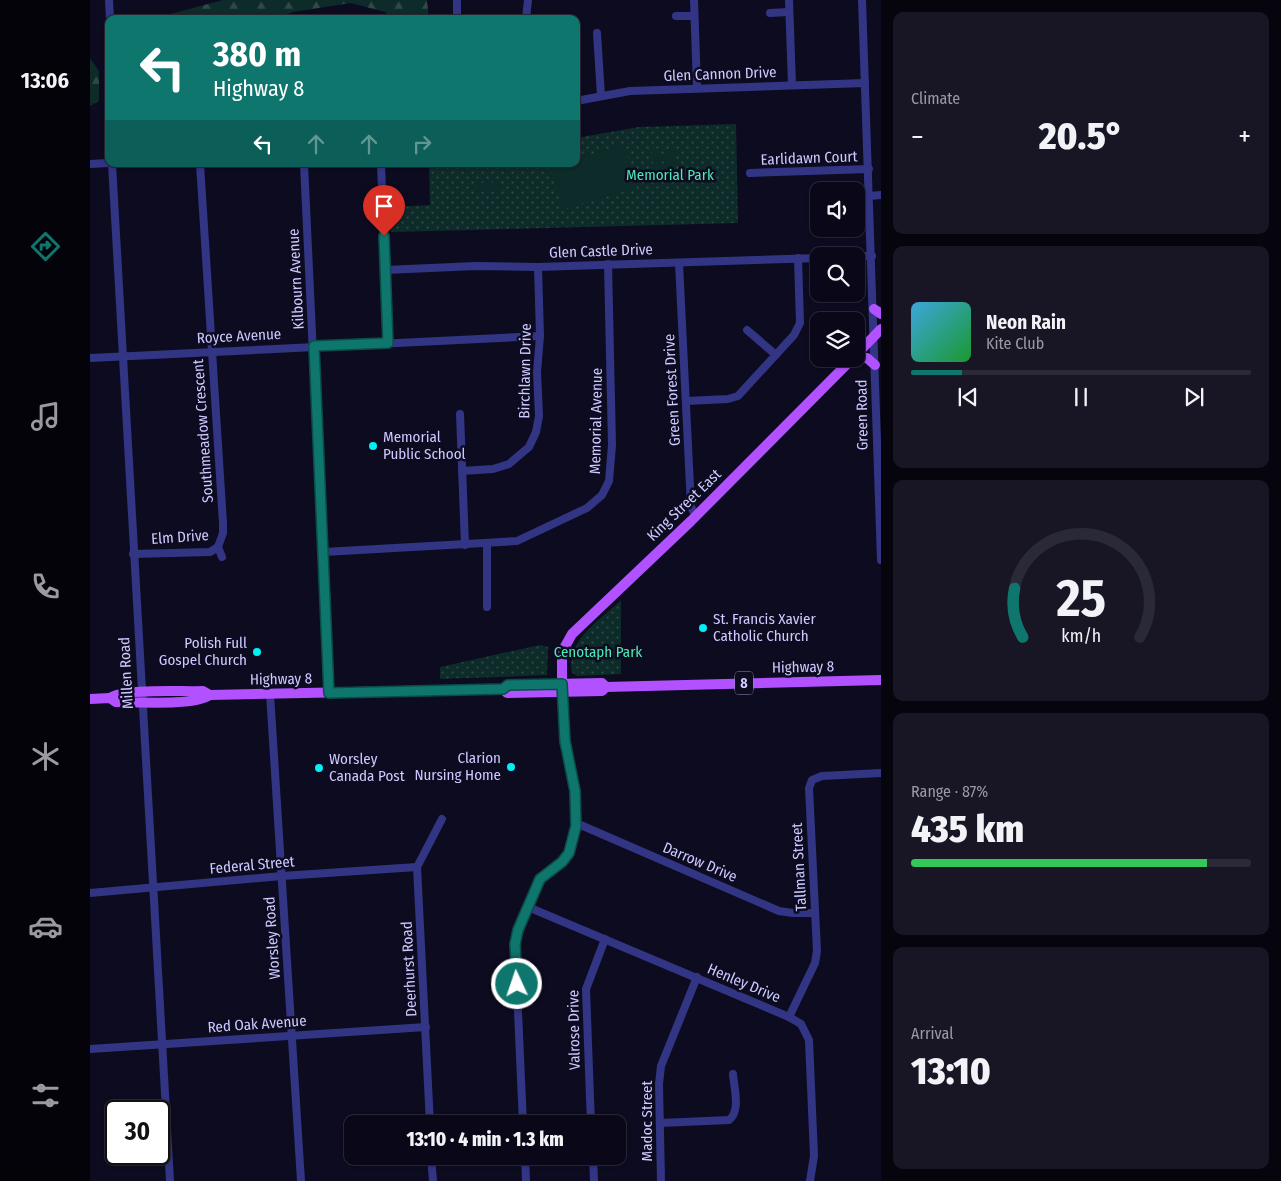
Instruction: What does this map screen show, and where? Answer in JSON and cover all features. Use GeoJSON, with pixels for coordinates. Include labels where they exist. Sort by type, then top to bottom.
{"type":"FeatureCollection","features":[{"type":"Feature","properties":{"kind":"main road"},"geometry":{"type":"LineString","coordinates":[[865,347],[878,333]]}},
{"type":"Feature","properties":{"kind":"main road"},"geometry":{"type":"LineString","coordinates":[[865,358],[875,365]]}},
{"type":"Feature","properties":{"kind":"main road","name":"King Street East"},"geometry":{"type":"LineString","coordinates":[[562,688],[562,652],[572,634],[696,516],[844,367]]}},
{"type":"Feature","properties":{"kind":"main road","name":"Highway 8"},"geometry":{"type":"LineString","coordinates":[[90,698],[110,698],[115,694],[141,697],[203,692],[210,695],[503,689],[508,685],[562,688],[602,684],[606,687],[881,680]]}},
{"type":"Feature","properties":{"kind":"street"},"geometry":{"type":"LineString","coordinates":[[109,0],[110,15]]}},
{"type":"Feature","properties":{"kind":"street"},"geometry":{"type":"LineString","coordinates":[[457,0],[457,15]]}},
{"type":"Feature","properties":{"kind":"street"},"geometry":{"type":"LineString","coordinates":[[526,15],[528,0]]}},
{"type":"Feature","properties":{"kind":"street"},"geometry":{"type":"LineString","coordinates":[[694,0],[697,88]]}},
{"type":"Feature","properties":{"kind":"street"},"geometry":{"type":"LineString","coordinates":[[789,0],[792,85]]}},
{"type":"Feature","properties":{"kind":"street","name":"Green Road"},"geometry":{"type":"LineString","coordinates":[[862,0],[872,256],[878,333],[875,365],[881,560]]}},
{"type":"Feature","properties":{"kind":"street"},"geometry":{"type":"LineString","coordinates":[[770,13],[789,12]]}},
{"type":"Feature","properties":{"kind":"street"},"geometry":{"type":"LineString","coordinates":[[676,16],[694,16]]}},
{"type":"Feature","properties":{"kind":"street"},"geometry":{"type":"LineString","coordinates":[[598,32],[601,96]]}},
{"type":"Feature","properties":{"kind":"street","name":"Glen Cannon Drive"},"geometry":{"type":"LineString","coordinates":[[580,100],[630,91],[865,82]]}},
{"type":"Feature","properties":{"kind":"street"},"geometry":{"type":"LineString","coordinates":[[90,164],[105,163]]}},
{"type":"Feature","properties":{"kind":"street","name":"Millen Road"},"geometry":{"type":"LineString","coordinates":[[110,167],[170,1181]]}},
{"type":"Feature","properties":{"kind":"street","name":"Southmeadow Crescent"},"geometry":{"type":"LineString","coordinates":[[200,167],[223,526],[218,547]]}},
{"type":"Feature","properties":{"kind":"street","name":"Kilbourn Avenue"},"geometry":{"type":"LineString","coordinates":[[304,167],[324,552],[329,693]]}},
{"type":"Feature","properties":{"kind":"street"},"geometry":{"type":"LineString","coordinates":[[381,167],[388,343]]}},
{"type":"Feature","properties":{"kind":"street","name":"Earlidawn Court"},"geometry":{"type":"LineString","coordinates":[[750,173],[869,169]]}},
{"type":"Feature","properties":{"kind":"street"},"geometry":{"type":"LineString","coordinates":[[870,196],[881,195]]}},
{"type":"Feature","properties":{"kind":"street"},"geometry":{"type":"LineString","coordinates":[[865,256],[872,256]]}},
{"type":"Feature","properties":{"kind":"street"},"geometry":{"type":"LineString","coordinates":[[686,400],[735,398],[794,335],[800,323],[798,258]]}},
{"type":"Feature","properties":{"kind":"street","name":"Glen Castle Drive"},"geometry":{"type":"LineString","coordinates":[[385,270],[810,258]]}},
{"type":"Feature","properties":{"kind":"street","name":"Green Forest Drive"},"geometry":{"type":"LineString","coordinates":[[679,263],[691,506],[696,516]]}},
{"type":"Feature","properties":{"kind":"street","name":"Memorial Avenue"},"geometry":{"type":"LineString","coordinates":[[324,552],[517,541],[587,508],[602,495],[609,481],[612,445],[608,264]]}},
{"type":"Feature","properties":{"kind":"street","name":"Birchlawn Drive"},"geometry":{"type":"LineString","coordinates":[[462,471],[501,467],[516,460],[529,448],[538,424],[537,372],[540,336],[538,267]]}},
{"type":"Feature","properties":{"kind":"street"},"geometry":{"type":"LineString","coordinates":[[748,330],[776,355]]}},
{"type":"Feature","properties":{"kind":"street","name":"Royce Avenue"},"geometry":{"type":"LineString","coordinates":[[90,358],[540,336]]}},
{"type":"Feature","properties":{"kind":"street"},"geometry":{"type":"LineString","coordinates":[[460,414],[465,544]]}},
{"type":"Feature","properties":{"kind":"street"},"geometry":{"type":"LineString","coordinates":[[487,544],[487,607]]}},
{"type":"Feature","properties":{"kind":"street","name":"Elm Drive"},"geometry":{"type":"LineString","coordinates":[[133,554],[210,552],[218,547],[222,557]]}},
{"type":"Feature","properties":{"kind":"street"},"geometry":{"type":"LineString","coordinates":[[523,1115],[515,944],[540,879],[562,862],[569,853],[576,823],[575,791],[565,741],[562,688]]}},
{"type":"Feature","properties":{"kind":"street","name":"Worsley Road"},"geometry":{"type":"LineString","coordinates":[[270,694],[301,1181]]}},
{"type":"Feature","properties":{"kind":"street","name":"Tallman Street"},"geometry":{"type":"LineString","coordinates":[[789,1017],[815,963],[817,951],[809,788],[812,780],[822,776],[881,773]]}},
{"type":"Feature","properties":{"kind":"street"},"geometry":{"type":"LineString","coordinates":[[417,867],[442,819]]}},
{"type":"Feature","properties":{"kind":"street","name":"Darrow Drive"},"geometry":{"type":"LineString","coordinates":[[576,823],[779,911],[816,913]]}},
{"type":"Feature","properties":{"kind":"street","name":"Federal Street"},"geometry":{"type":"LineString","coordinates":[[90,893],[282,876],[417,867]]}},
{"type":"Feature","properties":{"kind":"street","name":"Deerhurst Road"},"geometry":{"type":"LineString","coordinates":[[417,867],[430,1115]]}},
{"type":"Feature","properties":{"kind":"street","name":"Henley Drive"},"geometry":{"type":"LineString","coordinates":[[528,907],[697,977],[801,1024],[809,1040],[814,1156],[810,1181]]}},
{"type":"Feature","properties":{"kind":"street","name":"Valrose Drive"},"geometry":{"type":"LineString","coordinates":[[591,1115],[586,989],[606,940]]}},
{"type":"Feature","properties":{"kind":"street","name":"Madoc Street"},"geometry":{"type":"LineString","coordinates":[[661,1181],[659,1084],[661,1066],[697,977]]}},
{"type":"Feature","properties":{"kind":"street","name":"Red Oak Avenue"},"geometry":{"type":"LineString","coordinates":[[90,1049],[426,1027]]}},
{"type":"Feature","properties":{"kind":"street"},"geometry":{"type":"LineString","coordinates":[[660,1124],[729,1120],[734,1117],[736,1110],[733,1074]]}},
{"type":"Feature","properties":{"kind":"street"},"geometry":{"type":"LineString","coordinates":[[431,1165],[432,1181]]}},
{"type":"Feature","properties":{"kind":"street"},"geometry":{"type":"LineString","coordinates":[[525,1165],[526,1181]]}},
{"type":"Feature","properties":{"kind":"street"},"geometry":{"type":"LineString","coordinates":[[593,1165],[594,1181]]}},
{"type":"Feature","properties":{"kind":"green space"},"geometry":{"type":"Polygon","coordinates":[[[223,0],[427,0],[429,15],[388,15],[385,12],[351,3],[293,12],[285,15],[167,15],[223,0]]]}},
{"type":"Feature","properties":{"kind":"green space"},"geometry":{"type":"Polygon","coordinates":[[[90,58],[99,71],[99,101],[90,106],[90,58]]]}},
{"type":"Feature","properties":{"kind":"green space","name":"Memorial Park"},"geometry":{"type":"Polygon","coordinates":[[[736,124],[738,223],[391,232],[390,207],[430,205],[429,167],[580,167],[580,137],[639,127],[736,124]]]}},
{"type":"Feature","properties":{"kind":"green space"},"geometry":{"type":"Polygon","coordinates":[[[624,144],[637,187],[563,209],[550,167],[580,167],[580,158],[624,144]]]}},
{"type":"Feature","properties":{"kind":"green space"},"geometry":{"type":"Polygon","coordinates":[[[674,150],[675,170],[666,170],[664,151],[674,150]]]}},
{"type":"Feature","properties":{"kind":"green space"},"geometry":{"type":"Polygon","coordinates":[[[652,151],[661,151],[663,171],[653,171],[652,151]]]}},
{"type":"Feature","properties":{"kind":"green space"},"geometry":{"type":"Polygon","coordinates":[[[499,182],[500,191],[477,192],[476,183],[499,182]]]}},
{"type":"Feature","properties":{"kind":"green space","name":"Cenotaph Park"},"geometry":{"type":"Polygon","coordinates":[[[621,600],[621,674],[575,675],[572,671],[571,663],[577,644],[590,628],[621,600]]]}},
{"type":"Feature","properties":{"kind":"green space"},"geometry":{"type":"Polygon","coordinates":[[[540,645],[548,647],[547,675],[440,679],[440,667],[540,645]]]}},
{"type":"Feature","properties":{"kind":"place","name":"Memorial Public School"},"geometry":{"type":"Point","coordinates":[373,446]}},
{"type":"Feature","properties":{"kind":"place","name":"St. Francis Xavier Catholic Church"},"geometry":{"type":"Point","coordinates":[703,628]}},
{"type":"Feature","properties":{"kind":"place","name":"Polish Full Gospel Church"},"geometry":{"type":"Point","coordinates":[257,652]}},
{"type":"Feature","properties":{"kind":"place","name":"Clarion Nursing Home"},"geometry":{"type":"Point","coordinates":[511,767]}},
{"type":"Feature","properties":{"kind":"place","name":"Worsley Canada Post"},"geometry":{"type":"Point","coordinates":[319,768]}},
{"type":"Feature","properties":{"kind":"route"},"geometry":{"type":"LineString","coordinates":[[384,236],[388,343],[314,346],[329,693],[503,689],[508,685],[562,684],[561,700],[565,741],[576,797],[576,826],[569,853],[562,862],[540,879],[518,930],[515,944],[517,984]]}}]}
